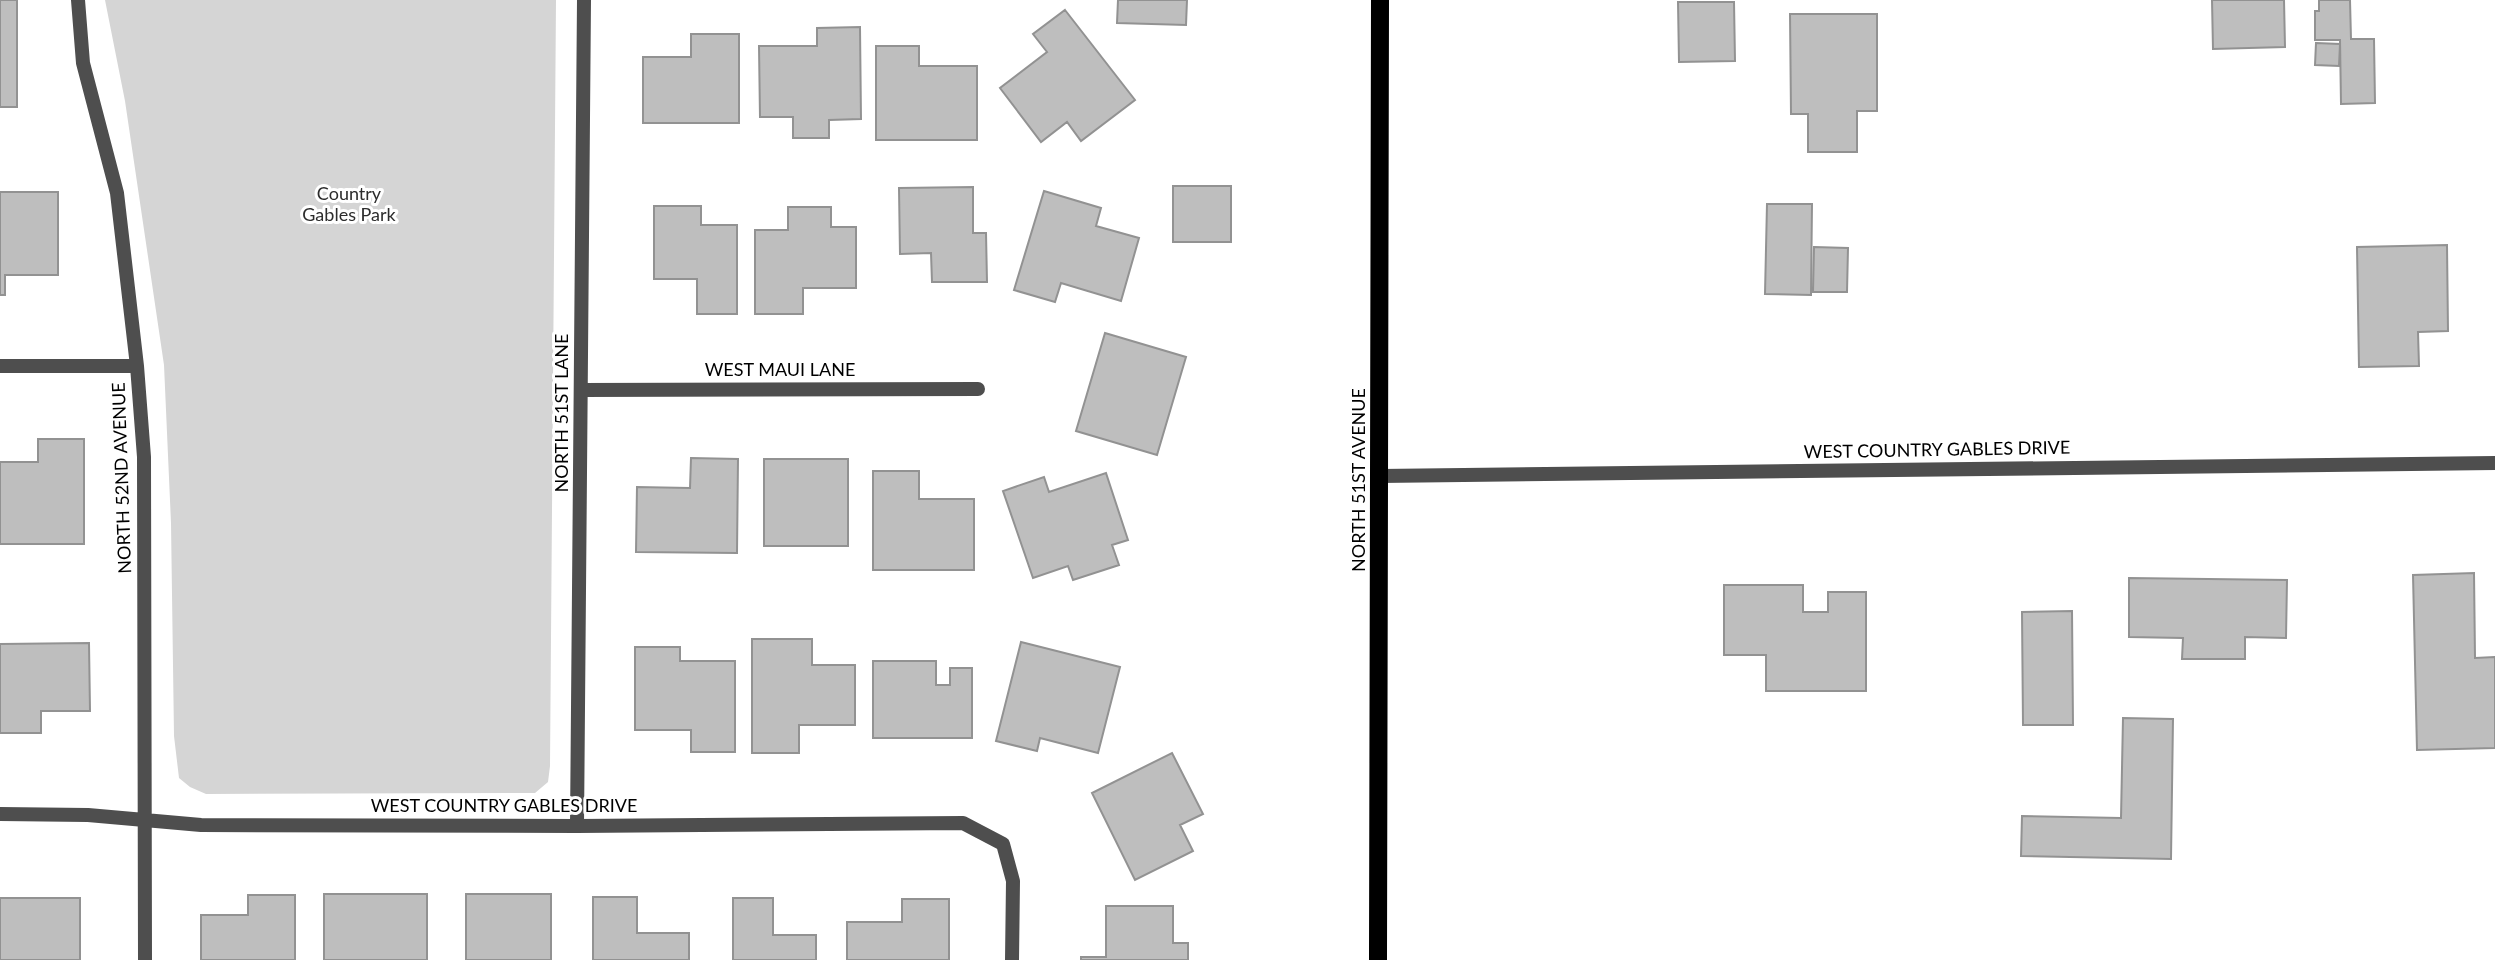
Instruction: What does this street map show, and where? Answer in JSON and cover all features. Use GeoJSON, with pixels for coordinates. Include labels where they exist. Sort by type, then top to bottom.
{"type":"FeatureCollection","features":[{"type":"Feature","properties":{"kind":"main road","name":"NORTH 51ST AVENUE"},"geometry":{"type":"LineString","coordinates":[[1378,960],[1380,0]]}},
{"type":"Feature","properties":{"kind":"street","name":"NORTH 52ND AVENUE"},"geometry":{"type":"LineString","coordinates":[[78,0],[83,63],[117,193],[137,366],[144,457],[145,960]]}},
{"type":"Feature","properties":{"kind":"street","name":"NORTH 51ST LANE"},"geometry":{"type":"LineString","coordinates":[[578,826],[584,0]]}},
{"type":"Feature","properties":{"kind":"street"},"geometry":{"type":"LineString","coordinates":[[0,366],[137,366]]}},
{"type":"Feature","properties":{"kind":"street","name":"WEST MAUI LANE"},"geometry":{"type":"LineString","coordinates":[[582,390],[978,389]]}},
{"type":"Feature","properties":{"kind":"street","name":"WEST COUNTRY GABLES DRIVE"},"geometry":{"type":"LineString","coordinates":[[1380,476],[2495,463]]}},
{"type":"Feature","properties":{"kind":"street","name":"WEST COUNTRY GABLES DRIVE"},"geometry":{"type":"LineString","coordinates":[[0,814],[88,815],[201,825],[963,823],[1003,844],[1013,881],[1012,960]]}},
{"type":"Feature","properties":{"kind":"green space","name":"Country Gables Park"},"geometry":{"type":"Polygon","coordinates":[[[105,0],[556,0],[550,766],[548,782],[535,793],[206,794],[190,787],[179,778],[174,736],[171,523],[164,365],[125,101],[105,0]]]}},
{"type":"Feature","properties":{"kind":"building"},"geometry":{"type":"Polygon","coordinates":[[[0,0],[17,0],[17,107],[0,107],[0,0]]]}},
{"type":"Feature","properties":{"kind":"building"},"geometry":{"type":"Polygon","coordinates":[[[1118,0],[1187,0],[1186,25],[1117,23],[1118,0]]]}},
{"type":"Feature","properties":{"kind":"building"},"geometry":{"type":"Polygon","coordinates":[[[2212,0],[2284,0],[2285,47],[2213,49],[2212,0]]]}},
{"type":"Feature","properties":{"kind":"building"},"geometry":{"type":"Polygon","coordinates":[[[2319,0],[2350,0],[2351,39],[2374,39],[2375,103],[2341,104],[2340,40],[2315,40],[2315,11],[2319,11],[2319,0]]]}},
{"type":"Feature","properties":{"kind":"building"},"geometry":{"type":"Polygon","coordinates":[[[1678,2],[1734,2],[1735,61],[1679,62],[1678,2]]]}},
{"type":"Feature","properties":{"kind":"building"},"geometry":{"type":"Polygon","coordinates":[[[1065,10],[1135,100],[1081,141],[1067,122],[1041,142],[1000,88],[1047,52],[1033,34],[1065,10]]]}},
{"type":"Feature","properties":{"kind":"building"},"geometry":{"type":"Polygon","coordinates":[[[1790,14],[1877,14],[1877,111],[1857,111],[1857,152],[1808,152],[1808,114],[1791,114],[1790,14]]]}},
{"type":"Feature","properties":{"kind":"building"},"geometry":{"type":"Polygon","coordinates":[[[860,27],[861,119],[829,120],[829,138],[793,138],[793,117],[760,117],[759,46],[817,46],[817,28],[860,27]]]}},
{"type":"Feature","properties":{"kind":"building"},"geometry":{"type":"Polygon","coordinates":[[[691,34],[739,34],[739,123],[643,123],[643,57],[691,57],[691,34]]]}},
{"type":"Feature","properties":{"kind":"building"},"geometry":{"type":"Polygon","coordinates":[[[2316,43],[2340,44],[2339,66],[2315,65],[2316,43]]]}},
{"type":"Feature","properties":{"kind":"building"},"geometry":{"type":"Polygon","coordinates":[[[876,46],[919,46],[919,66],[977,66],[977,140],[876,140],[876,46]]]}},
{"type":"Feature","properties":{"kind":"building"},"geometry":{"type":"Polygon","coordinates":[[[1173,186],[1231,186],[1231,242],[1173,242],[1173,186]]]}},
{"type":"Feature","properties":{"kind":"building"},"geometry":{"type":"Polygon","coordinates":[[[973,187],[973,233],[986,233],[987,282],[932,282],[931,253],[900,254],[899,188],[973,187]]]}},
{"type":"Feature","properties":{"kind":"building"},"geometry":{"type":"Polygon","coordinates":[[[1044,191],[1101,208],[1096,226],[1139,238],[1121,301],[1061,283],[1055,302],[1014,290],[1044,191]]]}},
{"type":"Feature","properties":{"kind":"building"},"geometry":{"type":"Polygon","coordinates":[[[0,192],[58,192],[58,275],[5,275],[5,295],[0,295],[0,192]]]}},
{"type":"Feature","properties":{"kind":"building"},"geometry":{"type":"Polygon","coordinates":[[[1767,204],[1812,204],[1811,295],[1765,294],[1767,204]]]}},
{"type":"Feature","properties":{"kind":"building"},"geometry":{"type":"Polygon","coordinates":[[[654,206],[701,206],[701,225],[737,225],[737,314],[697,314],[697,279],[654,279],[654,206]]]}},
{"type":"Feature","properties":{"kind":"building"},"geometry":{"type":"Polygon","coordinates":[[[788,207],[831,207],[831,227],[856,227],[856,288],[803,288],[803,314],[755,314],[755,230],[788,230],[788,207]]]}},
{"type":"Feature","properties":{"kind":"building"},"geometry":{"type":"Polygon","coordinates":[[[2447,245],[2448,331],[2418,332],[2419,366],[2359,367],[2357,247],[2447,245]]]}},
{"type":"Feature","properties":{"kind":"building"},"geometry":{"type":"Polygon","coordinates":[[[1814,247],[1848,248],[1847,292],[1813,292],[1814,247]]]}},
{"type":"Feature","properties":{"kind":"building"},"geometry":{"type":"Polygon","coordinates":[[[1105,333],[1186,357],[1157,455],[1076,431],[1105,333]]]}},
{"type":"Feature","properties":{"kind":"building"},"geometry":{"type":"Polygon","coordinates":[[[38,439],[84,439],[84,544],[0,544],[0,462],[38,462],[38,439]]]}},
{"type":"Feature","properties":{"kind":"building"},"geometry":{"type":"Polygon","coordinates":[[[691,458],[738,459],[737,553],[636,552],[637,487],[690,488],[691,458]]]}},
{"type":"Feature","properties":{"kind":"building"},"geometry":{"type":"Polygon","coordinates":[[[764,459],[848,459],[848,546],[764,546],[764,459]]]}},
{"type":"Feature","properties":{"kind":"building"},"geometry":{"type":"Polygon","coordinates":[[[873,471],[919,471],[919,499],[974,499],[974,570],[873,570],[873,471]]]}},
{"type":"Feature","properties":{"kind":"building"},"geometry":{"type":"Polygon","coordinates":[[[1106,473],[1128,540],[1112,545],[1119,565],[1073,580],[1068,566],[1033,578],[1003,491],[1044,477],[1049,492],[1106,473]]]}},
{"type":"Feature","properties":{"kind":"building"},"geometry":{"type":"Polygon","coordinates":[[[2474,573],[2475,658],[2495,657],[2495,748],[2417,750],[2413,575],[2474,573]]]}},
{"type":"Feature","properties":{"kind":"building"},"geometry":{"type":"Polygon","coordinates":[[[2129,578],[2287,580],[2286,638],[2245,637],[2245,659],[2182,659],[2183,638],[2129,637],[2129,578]]]}},
{"type":"Feature","properties":{"kind":"building"},"geometry":{"type":"Polygon","coordinates":[[[1724,585],[1803,585],[1803,612],[1828,612],[1828,592],[1866,592],[1866,691],[1766,691],[1766,655],[1724,655],[1724,585]]]}},
{"type":"Feature","properties":{"kind":"building"},"geometry":{"type":"Polygon","coordinates":[[[2072,611],[2073,725],[2023,725],[2022,612],[2072,611]]]}},
{"type":"Feature","properties":{"kind":"building"},"geometry":{"type":"Polygon","coordinates":[[[752,639],[812,639],[812,665],[855,665],[855,725],[799,725],[799,753],[752,753],[752,639]]]}},
{"type":"Feature","properties":{"kind":"building"},"geometry":{"type":"Polygon","coordinates":[[[1021,642],[1120,667],[1098,753],[1040,738],[1037,751],[996,741],[1021,642]]]}},
{"type":"Feature","properties":{"kind":"building"},"geometry":{"type":"Polygon","coordinates":[[[89,643],[90,711],[41,711],[41,733],[0,733],[0,644],[89,643]]]}},
{"type":"Feature","properties":{"kind":"building"},"geometry":{"type":"Polygon","coordinates":[[[635,647],[680,647],[680,661],[735,661],[735,752],[691,752],[691,730],[635,730],[635,647]]]}},
{"type":"Feature","properties":{"kind":"building"},"geometry":{"type":"Polygon","coordinates":[[[873,661],[936,661],[936,685],[950,685],[950,668],[972,668],[972,738],[873,738],[873,661]]]}},
{"type":"Feature","properties":{"kind":"building"},"geometry":{"type":"Polygon","coordinates":[[[2123,718],[2173,719],[2171,859],[2021,856],[2022,816],[2121,818],[2123,718]]]}},
{"type":"Feature","properties":{"kind":"building"},"geometry":{"type":"Polygon","coordinates":[[[1172,753],[1203,814],[1180,825],[1193,851],[1135,880],[1092,793],[1172,753]]]}},
{"type":"Feature","properties":{"kind":"building"},"geometry":{"type":"Polygon","coordinates":[[[324,894],[427,894],[427,960],[324,960],[324,894]]]}},
{"type":"Feature","properties":{"kind":"building"},"geometry":{"type":"Polygon","coordinates":[[[466,894],[551,894],[551,960],[466,960],[466,894]]]}},
{"type":"Feature","properties":{"kind":"building"},"geometry":{"type":"Polygon","coordinates":[[[248,895],[295,895],[295,960],[201,960],[201,915],[248,915],[248,895]]]}},
{"type":"Feature","properties":{"kind":"building"},"geometry":{"type":"Polygon","coordinates":[[[593,897],[637,897],[637,933],[689,933],[689,960],[593,960],[593,897]]]}},
{"type":"Feature","properties":{"kind":"building"},"geometry":{"type":"Polygon","coordinates":[[[0,898],[80,898],[80,960],[0,960],[0,898]]]}},
{"type":"Feature","properties":{"kind":"building"},"geometry":{"type":"Polygon","coordinates":[[[733,898],[773,898],[773,935],[816,935],[816,960],[733,960],[733,898]]]}},
{"type":"Feature","properties":{"kind":"building"},"geometry":{"type":"Polygon","coordinates":[[[902,899],[949,899],[949,960],[847,960],[847,922],[902,922],[902,899]]]}},
{"type":"Feature","properties":{"kind":"building"},"geometry":{"type":"Polygon","coordinates":[[[1106,906],[1173,906],[1173,943],[1188,943],[1188,960],[1081,960],[1081,957],[1106,957],[1106,906]]]}}]}
